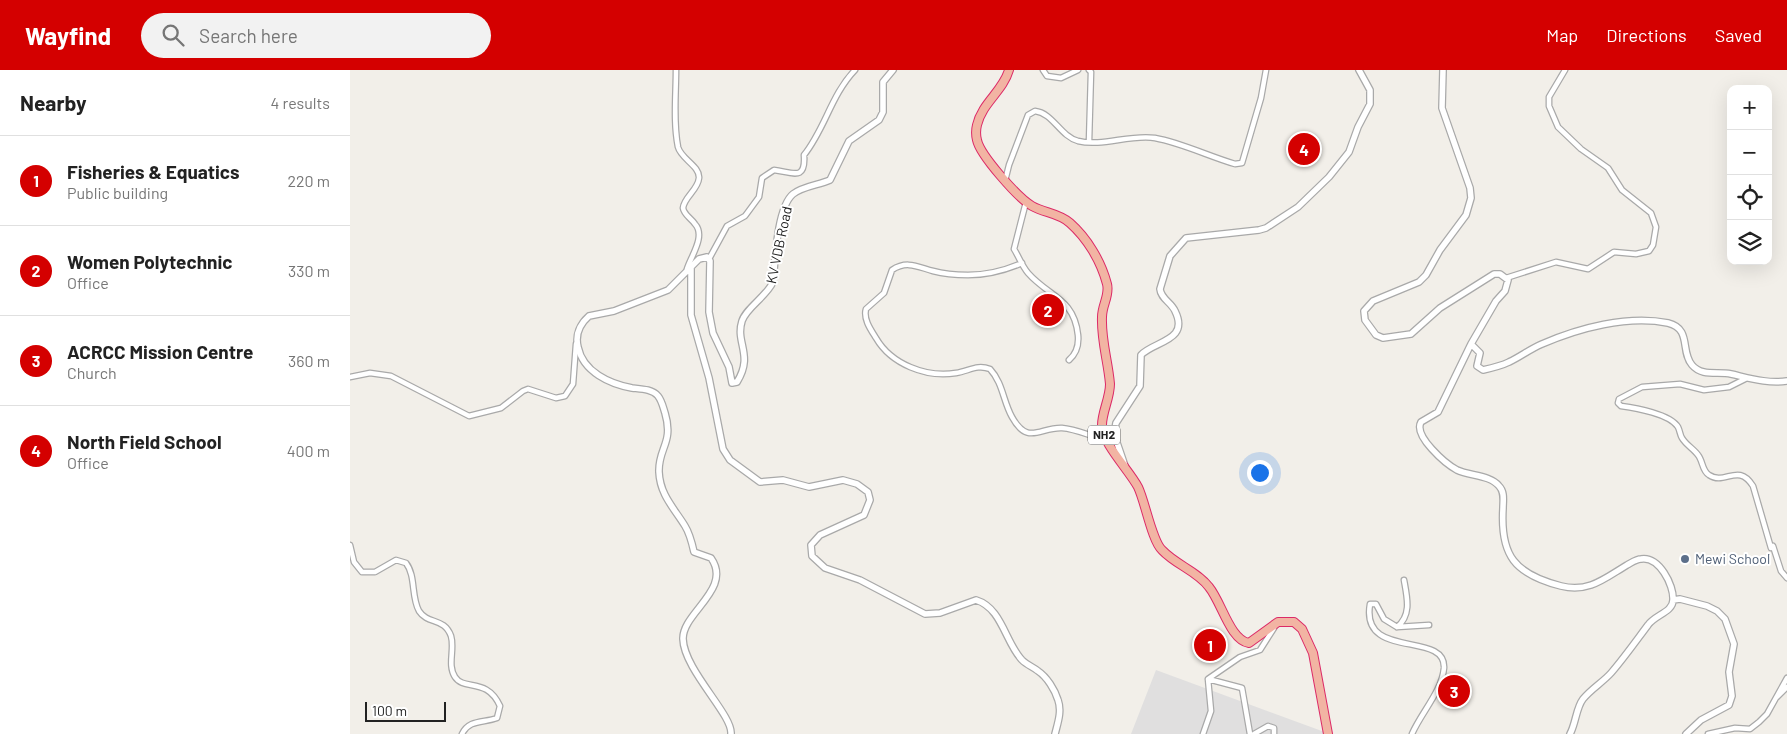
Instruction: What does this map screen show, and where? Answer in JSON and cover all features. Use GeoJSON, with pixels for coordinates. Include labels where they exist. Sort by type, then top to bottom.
{"type":"FeatureCollection","features":[{"type":"Feature","properties":{"kind":"highway","name":"NH2"},"geometry":{"type":"LineString","coordinates":[[1009,70],[1002,85],[984,106],[977,126],[977,140],[984,154],[1005,181],[1032,206],[1058,215],[1069,222],[1096,256],[1106,278],[1108,286],[1102,313],[1101,333],[1110,385],[1102,424],[1107,440],[1138,488],[1160,550],[1203,579],[1222,607],[1234,634],[1242,642],[1249,643],[1260,637],[1278,622]]}},
{"type":"Feature","properties":{"kind":"highway"},"geometry":{"type":"LineString","coordinates":[[1278,622],[1294,622],[1307,637],[1313,653],[1328,734]]}},
{"type":"Feature","properties":{"kind":"street"},"geometry":{"type":"LineString","coordinates":[[676,70],[674,94],[678,147],[683,158],[696,169],[699,175],[698,184],[683,204],[684,212],[698,226],[700,234],[686,274]]}},
{"type":"Feature","properties":{"kind":"street"},"geometry":{"type":"LineString","coordinates":[[350,377],[370,373],[391,376],[428,394],[459,413],[472,416],[506,406],[517,395],[528,389],[556,398],[565,396],[573,384],[579,329],[589,316],[614,311],[660,294],[676,284],[699,259],[707,257],[709,259],[727,226],[745,216],[759,197],[762,178],[774,170],[798,174],[803,171],[805,164],[804,155],[816,140],[842,85],[855,70]]}},
{"type":"Feature","properties":{"kind":"street","name":"KV VDB Road"},"geometry":{"type":"LineString","coordinates":[[709,259],[709,312],[713,333],[726,356],[732,383],[737,382],[746,361],[741,329],[742,320],[770,289],[773,282],[780,229],[787,202],[793,194],[830,180],[850,141],[879,120],[883,112],[883,82],[893,70]]}},
{"type":"Feature","properties":{"kind":"street"},"geometry":{"type":"LineString","coordinates":[[1043,70],[1047,76],[1055,79],[1078,70]]}},
{"type":"Feature","properties":{"kind":"street"},"geometry":{"type":"LineString","coordinates":[[1089,70],[1092,72],[1089,142]]}},
{"type":"Feature","properties":{"kind":"street"},"geometry":{"type":"LineString","coordinates":[[1005,181],[1008,165],[1028,115],[1031,112],[1040,111],[1072,139],[1089,142],[1152,138],[1200,151],[1230,162],[1242,163],[1261,98],[1266,70]]}},
{"type":"Feature","properties":{"kind":"street"},"geometry":{"type":"LineString","coordinates":[[1126,468],[1114,434],[1116,423],[1140,386],[1141,355],[1149,348],[1164,344],[1174,335],[1176,311],[1161,295],[1160,289],[1174,250],[1186,238],[1259,230],[1275,223],[1310,197],[1346,157],[1358,126],[1370,104],[1370,90],[1359,70]]}},
{"type":"Feature","properties":{"kind":"street"},"geometry":{"type":"LineString","coordinates":[[1443,70],[1442,108],[1470,188],[1469,207],[1466,215],[1440,250],[1426,275],[1419,282],[1388,294],[1367,305],[1364,311],[1365,320],[1372,331],[1383,338],[1411,334],[1440,308],[1494,274],[1500,274],[1506,278],[1507,286],[1505,291],[1496,301],[1471,344],[1438,412],[1421,422],[1420,432],[1423,440],[1456,469],[1492,482],[1500,487],[1503,499],[1502,530],[1504,548],[1513,560],[1528,573],[1549,582],[1578,588],[1590,587],[1640,559],[1647,559],[1664,572],[1670,584],[1673,600],[1668,610],[1653,617],[1610,674],[1582,700],[1570,734]]}},
{"type":"Feature","properties":{"kind":"street"},"geometry":{"type":"LineString","coordinates":[[1506,278],[1556,262],[1588,269],[1614,252],[1636,254],[1648,251],[1654,245],[1656,235],[1651,213],[1622,190],[1608,168],[1581,149],[1558,127],[1549,106],[1549,97],[1565,70]]}},
{"type":"Feature","properties":{"kind":"street"},"geometry":{"type":"LineString","coordinates":[[1026,200],[1014,249],[1027,272],[1065,304],[1074,316],[1078,341],[1074,356],[1070,360]]}},
{"type":"Feature","properties":{"kind":"street"},"geometry":{"type":"LineString","coordinates":[[1022,263],[1004,270],[970,276],[934,271],[909,264],[902,265],[892,270],[884,293],[866,309],[866,318],[886,352],[909,366],[944,373],[963,372],[977,367],[990,369],[1000,381],[1010,413],[1016,424],[1023,430],[1037,434],[1063,428],[1107,440]]}},
{"type":"Feature","properties":{"kind":"street"},"geometry":{"type":"LineString","coordinates":[[691,268],[691,315],[709,378],[723,449],[730,460],[760,482],[783,480],[810,487],[844,480],[862,486],[868,492],[870,500],[864,515],[820,535],[812,545],[812,556],[826,568],[860,580],[925,614],[940,613],[976,600],[986,605],[994,612],[1015,652],[1024,662],[1043,675],[1054,690],[1060,711],[1055,734]]}},
{"type":"Feature","properties":{"kind":"street"},"geometry":{"type":"LineString","coordinates":[[1471,344],[1480,353],[1477,366],[1483,370],[1507,363],[1541,345],[1602,325],[1627,322],[1668,323],[1679,328],[1684,334],[1686,353],[1691,364],[1698,371],[1730,374],[1745,379],[1787,381]]}},
{"type":"Feature","properties":{"kind":"street"},"geometry":{"type":"LineString","coordinates":[[577,342],[579,354],[601,378],[615,384],[652,392],[662,402],[669,434],[659,469],[660,484],[671,507],[690,535],[694,552],[710,558],[715,567],[715,576],[709,597],[688,622],[684,629],[683,640],[686,653],[695,672],[728,721],[731,734]]}},
{"type":"Feature","properties":{"kind":"street"},"geometry":{"type":"LineString","coordinates":[[1745,379],[1729,387],[1704,390],[1680,384],[1642,387],[1619,399],[1618,403],[1621,406],[1635,407],[1672,421],[1678,427],[1683,440],[1700,457],[1706,472],[1710,476],[1715,478],[1740,475],[1748,479],[1753,486],[1771,548],[1773,546],[1781,572],[1787,578]]}},
{"type":"Feature","properties":{"kind":"street"},"geometry":{"type":"LineString","coordinates":[[350,545],[354,562],[362,572],[375,572],[396,560],[406,563],[420,612],[427,618],[442,623],[450,633],[453,674],[456,679],[464,684],[485,687],[498,700],[500,706],[497,718],[474,722],[462,734]]}},
{"type":"Feature","properties":{"kind":"street"},"geometry":{"type":"LineString","coordinates":[[1397,627],[1403,623],[1408,607],[1404,580]]}},
{"type":"Feature","properties":{"kind":"street"},"geometry":{"type":"LineString","coordinates":[[1673,600],[1692,602],[1717,611],[1725,619],[1734,644],[1728,672],[1732,696],[1729,705],[1701,720],[1686,734]]}},
{"type":"Feature","properties":{"kind":"street"},"geometry":{"type":"LineString","coordinates":[[1412,734],[1440,681],[1444,665],[1443,658],[1437,651],[1378,635],[1371,621],[1370,604],[1376,604],[1384,619],[1397,627],[1428,625]]}},
{"type":"Feature","properties":{"kind":"street"},"geometry":{"type":"LineString","coordinates":[[1208,679],[1240,657],[1260,650],[1278,622]]}},
{"type":"Feature","properties":{"kind":"street"},"geometry":{"type":"LineString","coordinates":[[1708,734],[1735,728],[1751,731],[1767,714],[1787,678]]}},
{"type":"Feature","properties":{"kind":"street"},"geometry":{"type":"LineString","coordinates":[[1204,734],[1211,710],[1208,679]]}},
{"type":"Feature","properties":{"kind":"street"},"geometry":{"type":"LineString","coordinates":[[1208,679],[1242,688],[1250,734]]}},
{"type":"Feature","properties":{"kind":"street"},"geometry":{"type":"LineString","coordinates":[[1775,699],[1787,687]]}},
{"type":"Feature","properties":{"kind":"street"},"geometry":{"type":"LineString","coordinates":[[1254,734],[1268,726],[1274,728],[1274,734]]}},
{"type":"Feature","properties":{"kind":"shaded area"},"geometry":{"type":"Polygon","coordinates":[[[1156,670],[1330,734],[1131,734],[1156,670]]]}},
{"type":"Feature","properties":{"kind":"place","name":"North Field School"},"geometry":{"type":"Point","coordinates":[1304,149]}},
{"type":"Feature","properties":{"kind":"place","name":"Women Polytechnic"},"geometry":{"type":"Point","coordinates":[1048,310]}},
{"type":"Feature","properties":{"kind":"place","name":"Mewi School"},"geometry":{"type":"Point","coordinates":[1685,559]}},
{"type":"Feature","properties":{"kind":"place","name":"Fisheries & Equatics"},"geometry":{"type":"Point","coordinates":[1210,645]}},
{"type":"Feature","properties":{"kind":"place","name":"ACRCC Mission Centre"},"geometry":{"type":"Point","coordinates":[1454,691]}}]}
